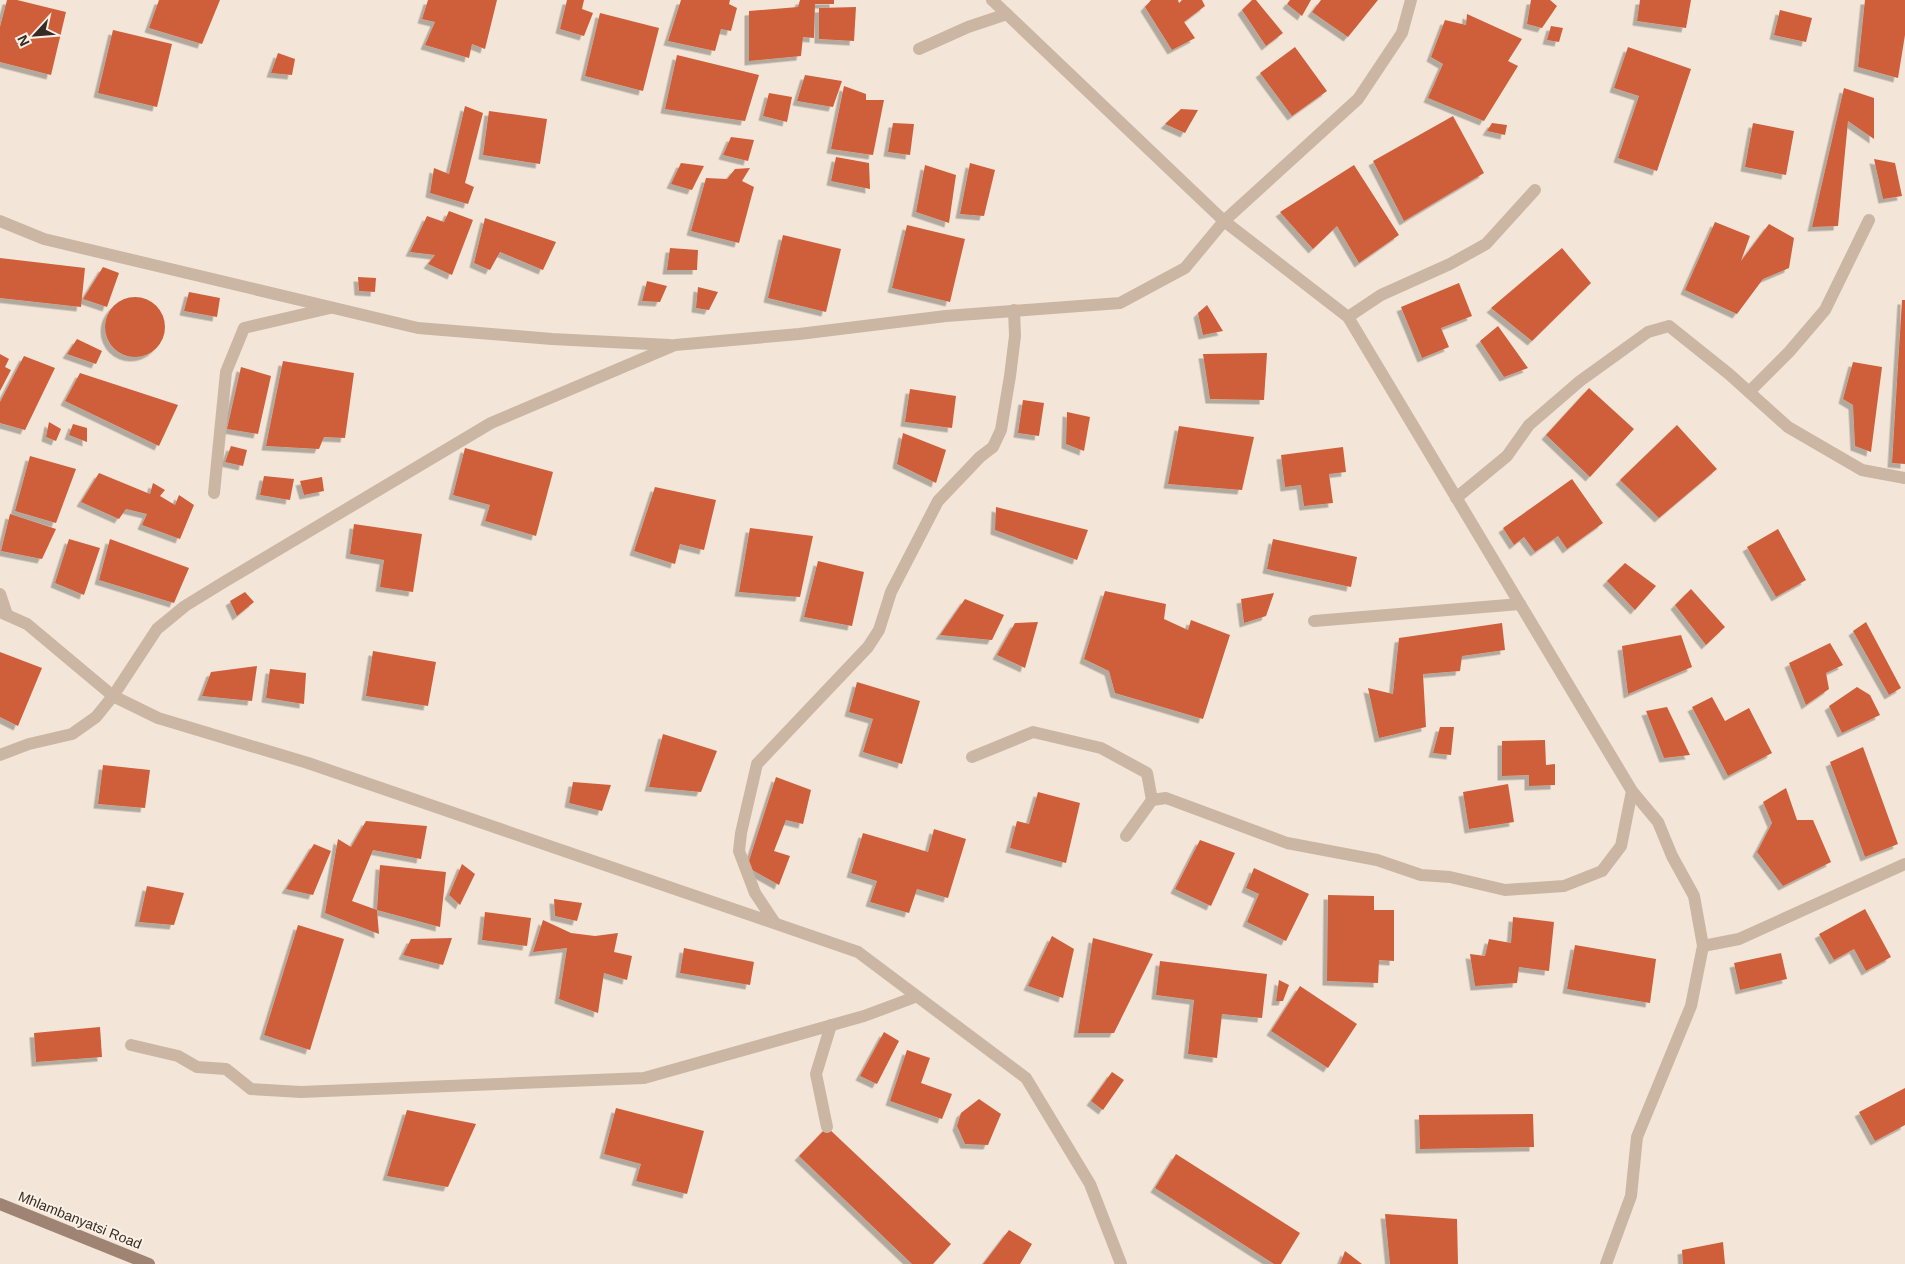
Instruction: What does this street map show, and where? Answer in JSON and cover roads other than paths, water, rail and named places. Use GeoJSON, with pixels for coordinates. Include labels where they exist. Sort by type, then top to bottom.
{"type":"FeatureCollection","features":[{"type":"Feature","properties":{"kind":"main road","name":"Mhlambanyatsi Road"},"geometry":{"type":"LineString","coordinates":[[0,1204],[149,1264]]}},
{"type":"Feature","properties":{"kind":"street"},"geometry":{"type":"LineString","coordinates":[[992,0],[1224,221],[1348,317],[1632,791],[1658,822],[1672,856],[1694,896],[1703,946],[1691,1006],[1637,1137],[1631,1196],[1606,1264]]}},
{"type":"Feature","properties":{"kind":"street"},"geometry":{"type":"LineString","coordinates":[[0,221],[44,239],[418,328],[552,339],[675,345],[799,334],[946,316],[1120,303],[1185,268],[1224,221],[1358,99],[1402,33],[1411,0]]}},
{"type":"Feature","properties":{"kind":"street"},"geometry":{"type":"LineString","coordinates":[[920,49],[968,27],[1007,14]]}},
{"type":"Feature","properties":{"kind":"street"},"geometry":{"type":"LineString","coordinates":[[1348,317],[1381,295],[1450,264],[1486,244],[1535,190]]}},
{"type":"Feature","properties":{"kind":"street"},"geometry":{"type":"LineString","coordinates":[[1749,392],[1789,352],[1825,310],[1869,220]]}},
{"type":"Feature","properties":{"kind":"street"},"geometry":{"type":"LineString","coordinates":[[214,493],[226,372],[244,328],[335,307]]}},
{"type":"Feature","properties":{"kind":"street"},"geometry":{"type":"LineString","coordinates":[[775,923],[755,893],[739,852],[741,834],[757,764],[868,647],[879,630],[894,585],[938,501],[980,457],[994,448],[1001,430],[1010,376],[1015,336],[1014,310]]}},
{"type":"Feature","properties":{"kind":"street"},"geometry":{"type":"LineString","coordinates":[[1456,498],[1506,456],[1529,425],[1580,381],[1648,332],[1669,326],[1788,427],[1862,470],[1905,478]]}},
{"type":"Feature","properties":{"kind":"street"},"geometry":{"type":"LineString","coordinates":[[0,755],[29,744],[72,734],[96,717],[113,696],[157,629],[201,596],[490,423],[675,345]]}},
{"type":"Feature","properties":{"kind":"street"},"geometry":{"type":"LineString","coordinates":[[0,594],[4,613],[27,624],[113,696],[158,718],[308,763],[858,952],[915,997],[1026,1078],[1090,1184],[1121,1264]]}},
{"type":"Feature","properties":{"kind":"street"},"geometry":{"type":"LineString","coordinates":[[1314,621],[1520,604]]}},
{"type":"Feature","properties":{"kind":"street"},"geometry":{"type":"LineString","coordinates":[[972,756],[1033,732],[1058,736],[1101,748],[1147,772],[1152,800],[1126,836]]}},
{"type":"Feature","properties":{"kind":"street"},"geometry":{"type":"LineString","coordinates":[[1152,800],[1166,798],[1288,843],[1377,860],[1421,875],[1450,876],[1505,890],[1564,886],[1602,871],[1621,846],[1632,791]]}},
{"type":"Feature","properties":{"kind":"street"},"geometry":{"type":"LineString","coordinates":[[1703,946],[1739,939],[1905,864]]}},
{"type":"Feature","properties":{"kind":"street"},"geometry":{"type":"LineString","coordinates":[[131,1045],[178,1056],[197,1067],[226,1069],[252,1089],[302,1092],[644,1078],[864,1016],[915,997]]}},
{"type":"Feature","properties":{"kind":"street"},"geometry":{"type":"LineString","coordinates":[[827,1127],[816,1074],[831,1025]]}}]}
